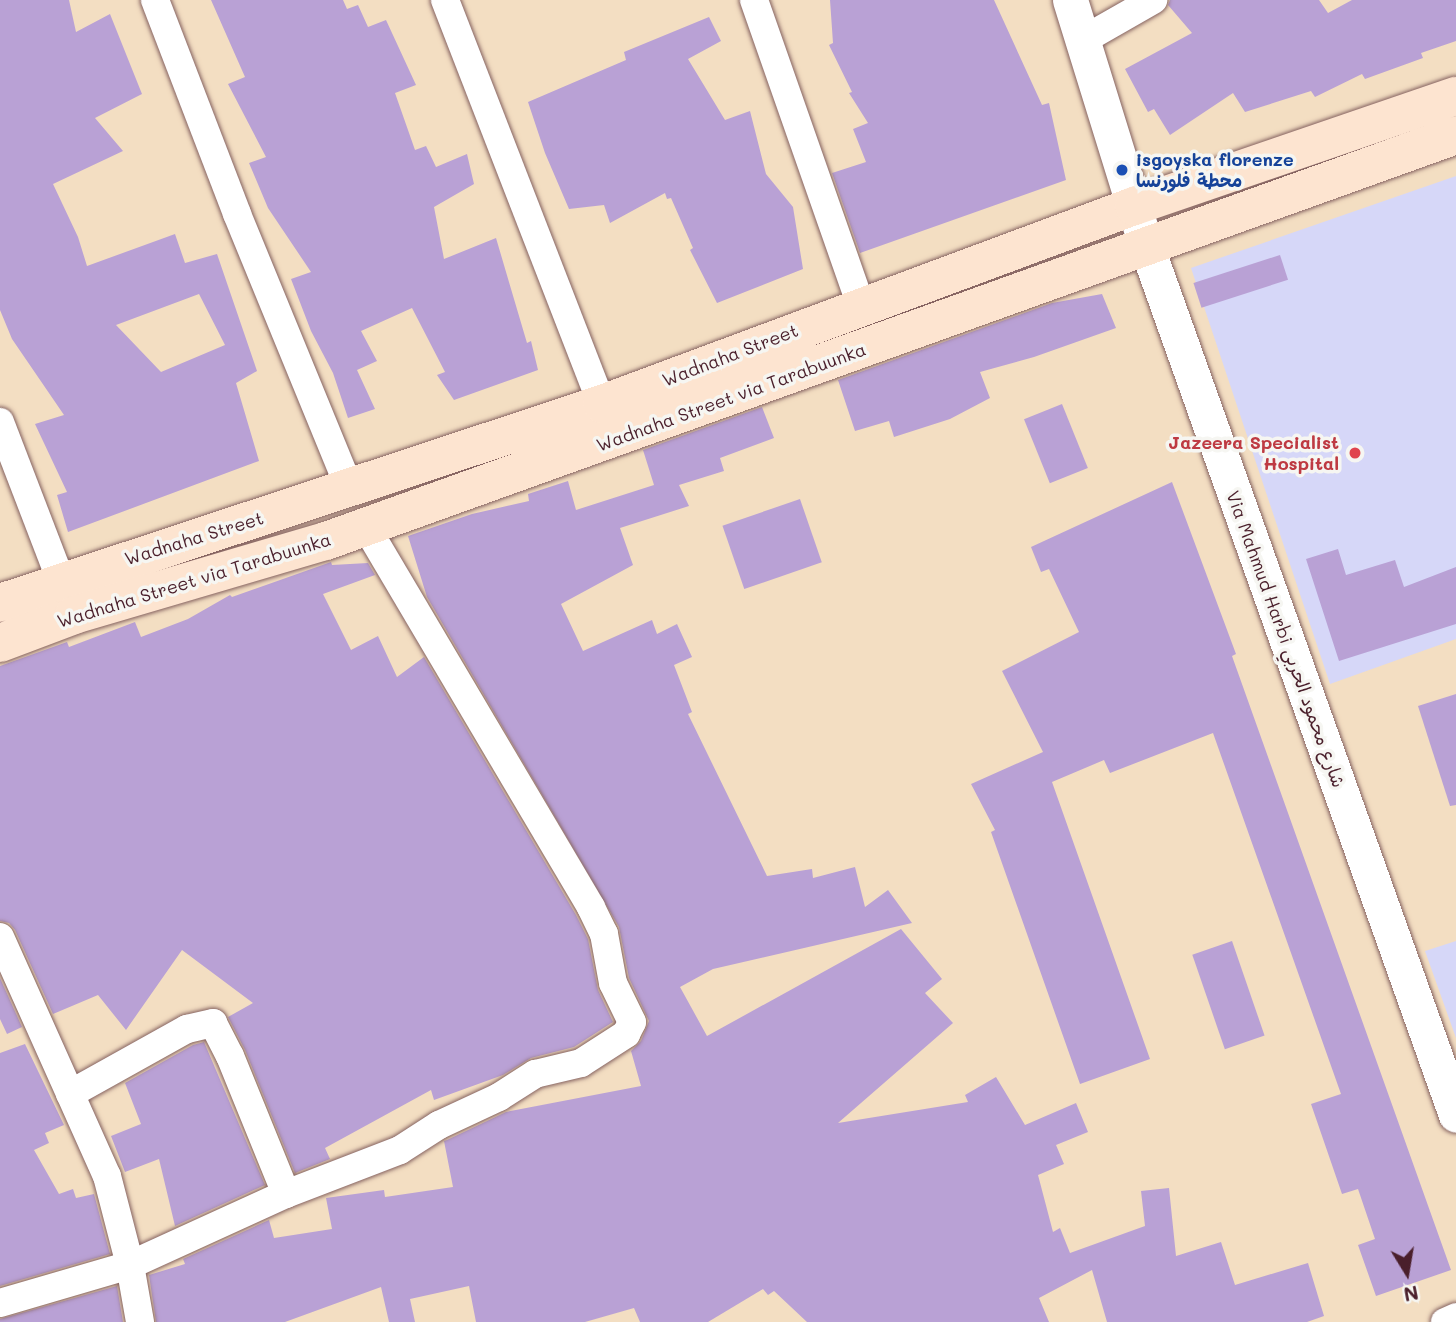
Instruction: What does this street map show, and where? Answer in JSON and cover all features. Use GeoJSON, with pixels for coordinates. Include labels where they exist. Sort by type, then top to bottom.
{"type":"FeatureCollection","features":[{"type":"Feature","properties":{"kind":"main road","name":"Wadnaha Street"},"geometry":{"type":"LineString","coordinates":[[0,603],[67,598],[350,489],[602,404],[1134,206],[1456,96]]}},
{"type":"Feature","properties":{"kind":"main road","name":"Wadnaha Street via Tarabuunka"},"geometry":{"type":"LineString","coordinates":[[0,643],[67,598],[366,527],[1456,135]]}},
{"type":"Feature","properties":{"kind":"street"},"geometry":{"type":"LineString","coordinates":[[155,0],[237,214],[350,489]]}},
{"type":"Feature","properties":{"kind":"street"},"geometry":{"type":"LineString","coordinates":[[445,0],[602,404]]}},
{"type":"Feature","properties":{"kind":"street"},"geometry":{"type":"LineString","coordinates":[[754,0],[861,306]]}},
{"type":"Feature","properties":{"kind":"street","name":"Via Mahmud Harbi شارع محمود الحربي"},"geometry":{"type":"LineString","coordinates":[[1070,0],[1147,248],[1456,1115]]}},
{"type":"Feature","properties":{"kind":"street"},"geometry":{"type":"LineString","coordinates":[[1083,40],[1153,0]]}},
{"type":"Feature","properties":{"kind":"street"},"geometry":{"type":"LineString","coordinates":[[0,422],[67,598]]}},
{"type":"Feature","properties":{"kind":"street"},"geometry":{"type":"LineString","coordinates":[[0,1303],[130,1265],[286,1194],[400,1150],[439,1125],[499,1097],[535,1074],[581,1063],[626,1034],[632,1022],[613,983],[604,934],[591,907],[366,527]]}},
{"type":"Feature","properties":{"kind":"street"},"geometry":{"type":"LineString","coordinates":[[0,937],[107,1176],[130,1265],[140,1322]]}},
{"type":"Feature","properties":{"kind":"street"},"geometry":{"type":"LineString","coordinates":[[70,1094],[187,1029],[213,1023],[230,1056],[286,1194]]}},
{"type":"Feature","properties":{"kind":"street"},"geometry":{"type":"LineString","coordinates":[[1445,1322],[1456,1317]]}},
{"type":"Feature","properties":{"kind":"shaded area","name":"Jazeera Specialist Hospital"},"geometry":{"type":"Polygon","coordinates":[[[1456,176],[1456,639],[1330,684],[1191,268],[1456,176]]]}},
{"type":"Feature","properties":{"kind":"shaded area"},"geometry":{"type":"Polygon","coordinates":[[[1456,941],[1456,1038],[1425,951],[1456,941]]]}},
{"type":"Feature","properties":{"kind":"building"},"geometry":{"type":"Polygon","coordinates":[[[0,0],[69,0],[76,32],[110,14],[142,94],[95,118],[123,151],[53,184],[78,237],[87,266],[175,234],[185,263],[217,254],[257,371],[236,383],[259,461],[68,532],[57,495],[67,492],[35,424],[64,415],[12,339],[0,310],[0,0]],[[199,294],[116,325],[161,372],[225,345],[199,294]]]}},
{"type":"Feature","properties":{"kind":"building"},"geometry":{"type":"Polygon","coordinates":[[[211,0],[343,0],[347,9],[358,5],[368,27],[386,20],[416,85],[395,93],[415,150],[426,146],[436,167],[467,154],[474,184],[434,207],[444,259],[496,238],[527,343],[531,341],[538,370],[454,400],[437,375],[445,372],[412,308],[361,331],[377,361],[357,370],[375,409],[348,418],[333,373],[311,331],[291,279],[311,272],[268,208],[249,163],[266,157],[228,84],[245,77],[211,0]]]}},
{"type":"Feature","properties":{"kind":"building"},"geometry":{"type":"Polygon","coordinates":[[[830,0],[994,0],[1042,105],[1049,103],[1066,180],[860,253],[832,173],[866,162],[853,129],[868,123],[849,93],[852,92],[829,45],[833,43],[830,0]]]}},
{"type":"Feature","properties":{"kind":"building"},"geometry":{"type":"Polygon","coordinates":[[[1170,0],[1319,0],[1328,13],[1352,0],[1456,0],[1456,41],[1421,53],[1423,58],[1365,79],[1362,74],[1315,97],[1311,91],[1245,112],[1233,93],[1170,135],[1154,109],[1148,112],[1125,69],[1192,33],[1168,5],[1170,0]]]}},
{"type":"Feature","properties":{"kind":"building"},"geometry":{"type":"Polygon","coordinates":[[[709,17],[721,41],[688,59],[725,120],[750,111],[766,174],[793,207],[803,269],[717,303],[690,250],[693,248],[671,198],[667,199],[665,193],[610,223],[604,205],[569,209],[545,153],[528,102],[626,60],[624,52],[709,17]]]}},
{"type":"Feature","properties":{"kind":"building"},"geometry":{"type":"Polygon","coordinates":[[[1280,255],[1288,280],[1201,308],[1193,283],[1280,255]]]}},
{"type":"Feature","properties":{"kind":"building"},"geometry":{"type":"Polygon","coordinates":[[[1102,294],[1116,328],[1034,357],[980,372],[990,398],[950,419],[894,437],[889,421],[855,431],[838,380],[1052,303],[1102,294]]]}},
{"type":"Feature","properties":{"kind":"building"},"geometry":{"type":"Polygon","coordinates":[[[1062,404],[1088,468],[1050,483],[1024,419],[1062,404]]]}},
{"type":"Feature","properties":{"kind":"building"},"geometry":{"type":"Polygon","coordinates":[[[762,407],[774,438],[720,458],[724,471],[679,485],[689,506],[620,528],[633,565],[561,604],[583,651],[652,620],[657,634],[677,624],[692,657],[674,665],[692,712],[688,714],[767,876],[812,869],[813,878],[855,867],[865,907],[888,890],[912,923],[713,969],[680,987],[707,1036],[901,929],[942,979],[925,993],[953,1023],[838,1123],[968,1102],[965,1095],[996,1077],[1025,1125],[1076,1103],[1088,1132],[1056,1145],[1064,1164],[1038,1175],[1053,1232],[1060,1228],[1070,1253],[1145,1226],[1141,1191],[1169,1188],[1176,1256],[1221,1242],[1235,1285],[1308,1263],[1324,1316],[1307,1322],[1107,1322],[1092,1270],[1039,1298],[1049,1322],[807,1322],[774,1291],[768,1295],[763,1289],[708,1322],[640,1322],[634,1308],[585,1322],[476,1322],[469,1286],[410,1299],[415,1322],[389,1322],[381,1287],[285,1322],[156,1322],[149,1275],[185,1264],[183,1259],[269,1220],[274,1238],[332,1229],[326,1198],[384,1190],[385,1197],[453,1187],[444,1141],[506,1112],[641,1086],[631,1051],[641,1041],[649,1021],[629,978],[619,927],[427,597],[408,536],[472,514],[529,501],[528,494],[568,481],[576,510],[654,485],[643,450],[762,407]]]}},
{"type":"Feature","properties":{"kind":"building"},"geometry":{"type":"Polygon","coordinates":[[[1172,482],[1236,654],[1232,656],[1451,1270],[1376,1296],[1358,1245],[1375,1239],[1358,1189],[1342,1194],[1311,1104],[1341,1094],[1213,733],[1110,773],[1104,760],[1052,782],[1150,1059],[1080,1084],[991,832],[995,830],[971,784],[1043,752],[1002,671],[1079,632],[1049,569],[1041,572],[1031,547],[1172,482]]]}},
{"type":"Feature","properties":{"kind":"building"},"geometry":{"type":"Polygon","coordinates":[[[800,499],[822,562],[744,589],[722,526],[800,499]]]}},
{"type":"Feature","properties":{"kind":"building"},"geometry":{"type":"Polygon","coordinates":[[[1338,549],[1346,575],[1395,560],[1404,587],[1456,567],[1456,624],[1339,661],[1306,559],[1338,549]]]}},
{"type":"Feature","properties":{"kind":"building"},"geometry":{"type":"Polygon","coordinates":[[[331,562],[332,565],[368,563],[375,575],[323,594],[351,650],[378,636],[397,677],[424,657],[576,915],[588,939],[598,990],[613,1022],[574,1047],[531,1058],[503,1075],[434,1100],[431,1090],[325,1148],[330,1159],[295,1173],[245,1050],[228,1017],[253,1003],[182,950],[126,1030],[98,995],[53,1014],[15,930],[9,923],[0,921],[0,666],[67,642],[69,647],[135,622],[141,637],[188,619],[230,595],[232,597],[331,562]]]}},
{"type":"Feature","properties":{"kind":"building"},"geometry":{"type":"Polygon","coordinates":[[[1456,694],[1456,805],[1450,806],[1418,706],[1456,694]]]}},
{"type":"Feature","properties":{"kind":"building"},"geometry":{"type":"Polygon","coordinates":[[[1232,941],[1265,1036],[1225,1049],[1192,955],[1232,941]]]}},
{"type":"Feature","properties":{"kind":"building"},"geometry":{"type":"Polygon","coordinates":[[[0,978],[22,1027],[7,1034],[0,1019],[0,978]]]}},
{"type":"Feature","properties":{"kind":"building"},"geometry":{"type":"Polygon","coordinates":[[[204,1042],[265,1185],[175,1226],[159,1159],[125,1172],[111,1136],[141,1124],[125,1083],[193,1045],[204,1042]]]}},
{"type":"Feature","properties":{"kind":"building"},"geometry":{"type":"Polygon","coordinates":[[[25,1044],[64,1125],[45,1133],[49,1143],[34,1150],[59,1194],[73,1189],[76,1198],[94,1194],[110,1254],[0,1286],[0,1053],[25,1044]]]}},
{"type":"Feature","properties":{"kind":"building"},"geometry":{"type":"Polygon","coordinates":[[[117,1286],[123,1322],[0,1322],[0,1319],[117,1286]]]}},
{"type":"Feature","properties":{"kind":"place","name":"isgoyska florenze محطة فلورنسا"},"geometry":{"type":"Point","coordinates":[1122,170]}},
{"type":"Feature","properties":{"kind":"place","name":"Jazeera Specialist Hospital"},"geometry":{"type":"Point","coordinates":[1355,453]}}]}
